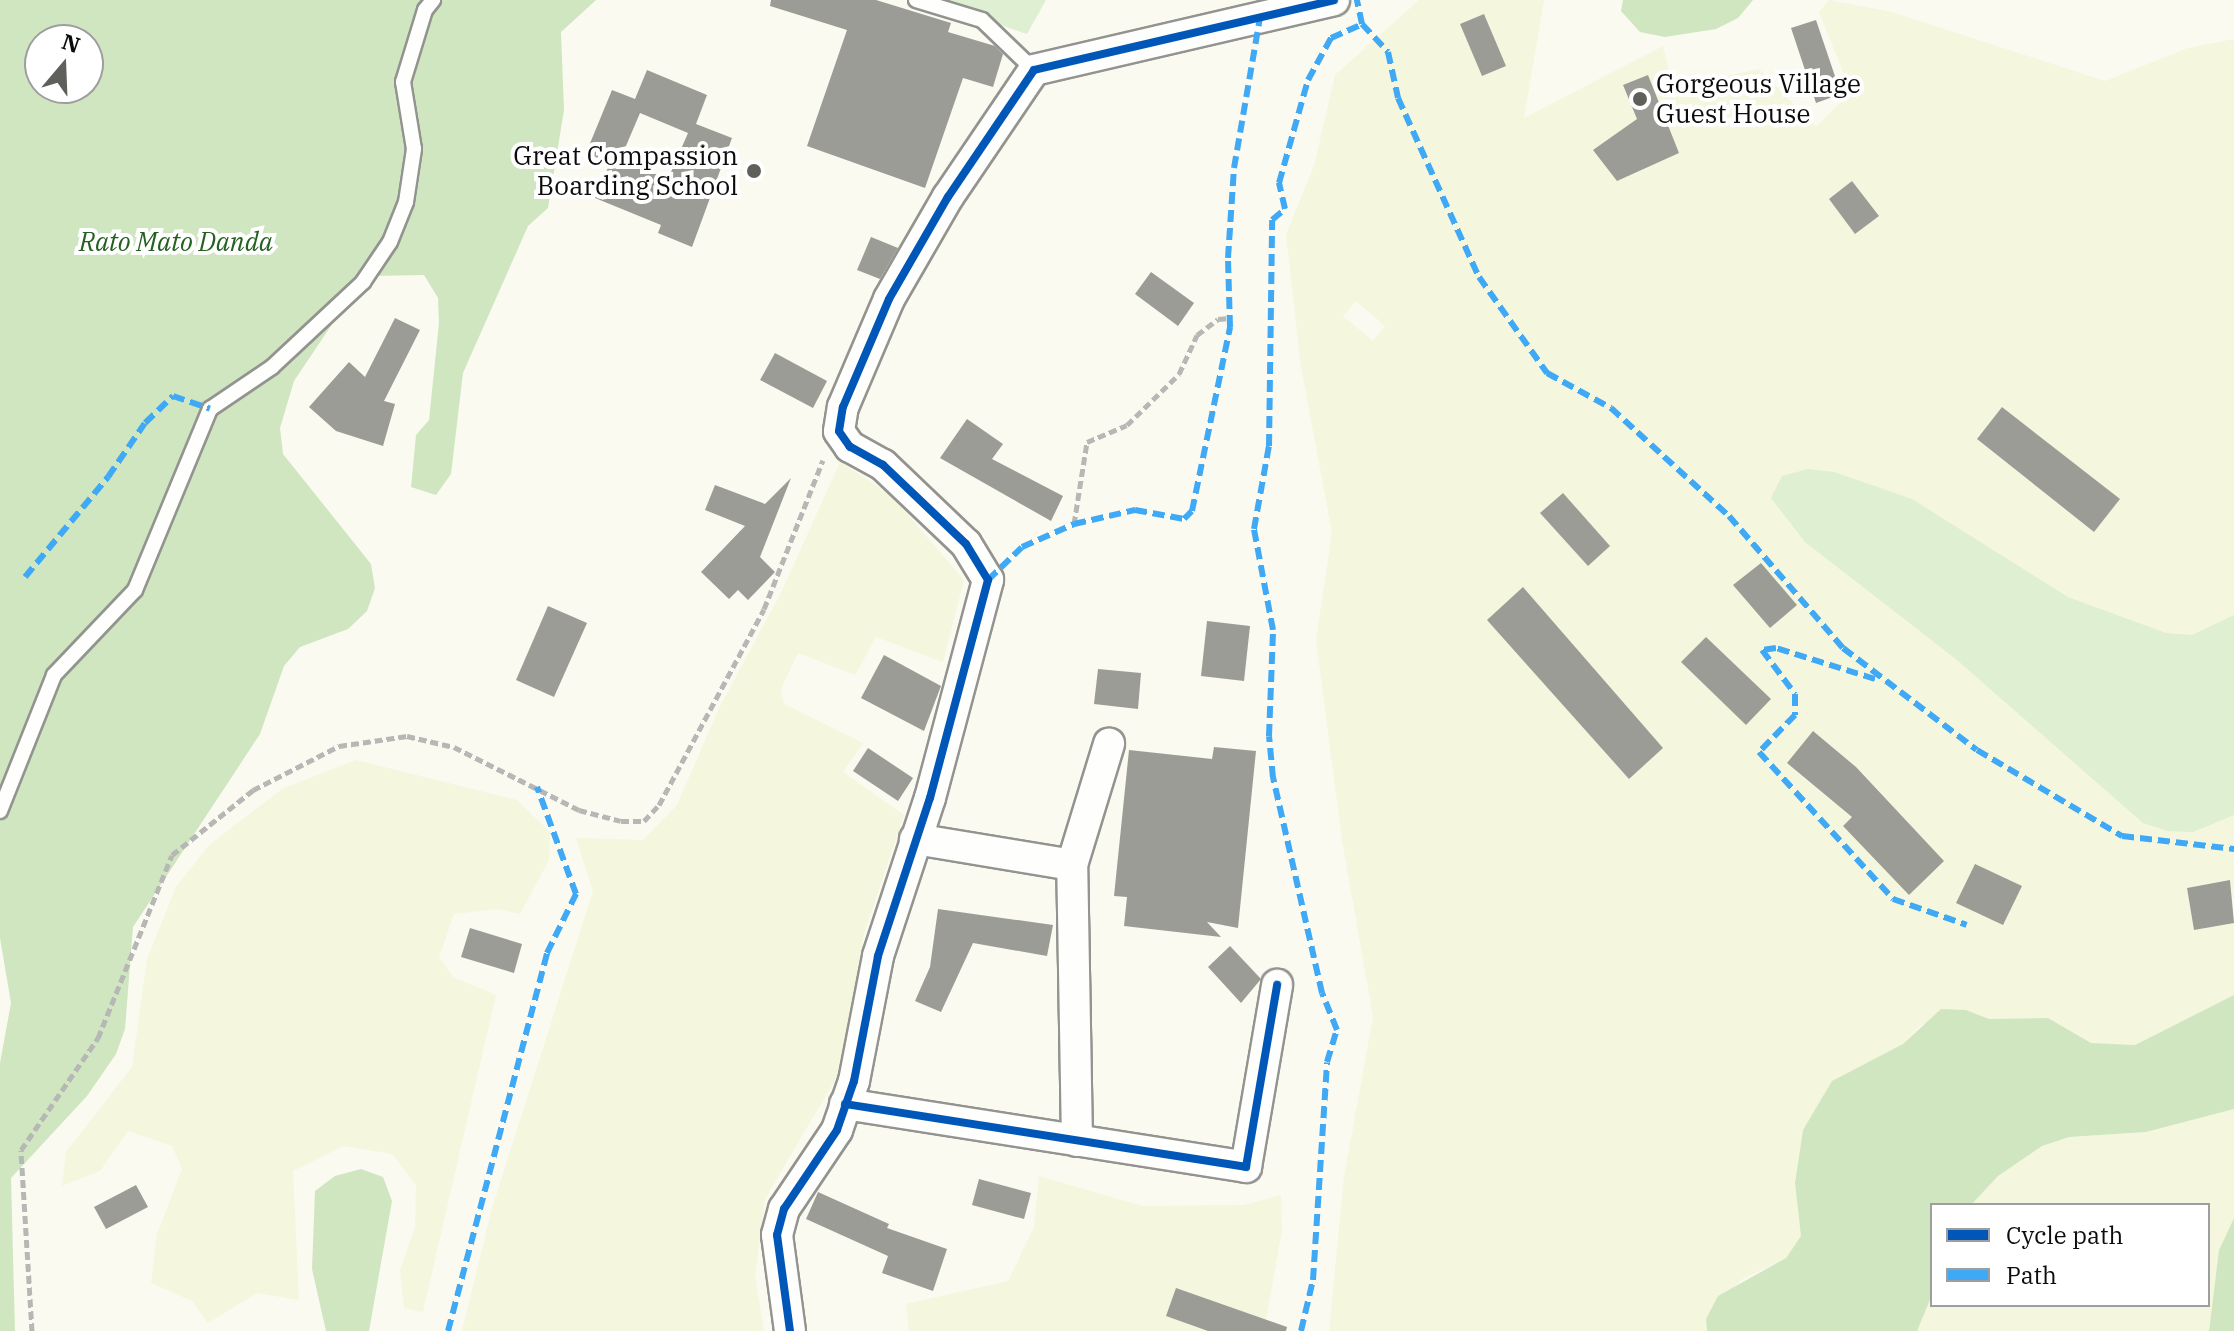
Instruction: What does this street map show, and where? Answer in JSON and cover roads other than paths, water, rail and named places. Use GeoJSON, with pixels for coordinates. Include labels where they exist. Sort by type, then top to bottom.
{"type":"FeatureCollection","features":[{"type":"Feature","properties":{"kind":"street"},"geometry":{"type":"LineString","coordinates":[[790,1331],[777,1235],[784,1209],[837,1130],[878,956],[915,839],[988,580],[966,544],[883,465],[850,447],[839,431],[843,407],[889,299],[948,197],[1034,70],[1334,0]]}},
{"type":"Feature","properties":{"kind":"street"},"geometry":{"type":"LineString","coordinates":[[1077,1141],[1072,865],[1109,744]]}},
{"type":"Feature","properties":{"kind":"street"},"geometry":{"type":"LineString","coordinates":[[915,839],[1072,865]]}},
{"type":"Feature","properties":{"kind":"street"},"geometry":{"type":"LineString","coordinates":[[845,1104],[1246,1167],[1277,985]]}},
{"type":"Feature","properties":{"kind":"lane"},"geometry":{"type":"LineString","coordinates":[[0,811],[54,675],[135,590],[210,409],[272,367],[363,282],[390,242],[406,202],[414,149],[403,82],[433,0]]}},
{"type":"Feature","properties":{"kind":"lane"},"geometry":{"type":"LineString","coordinates":[[916,0],[982,20],[1034,70]]}},
{"type":"Feature","properties":{"kind":"place","name":"Gorgeous Village Guest House"},"geometry":{"type":"Point","coordinates":[1640,99]}},
{"type":"Feature","properties":{"kind":"place","name":"Great Compassion Boarding School"},"geometry":{"type":"Point","coordinates":[754,171]}},
{"type":"Feature","properties":{"kind":"park label","name":"Rato Mato Danda"},"geometry":{"type":"Point","coordinates":[176,242]}}]}
